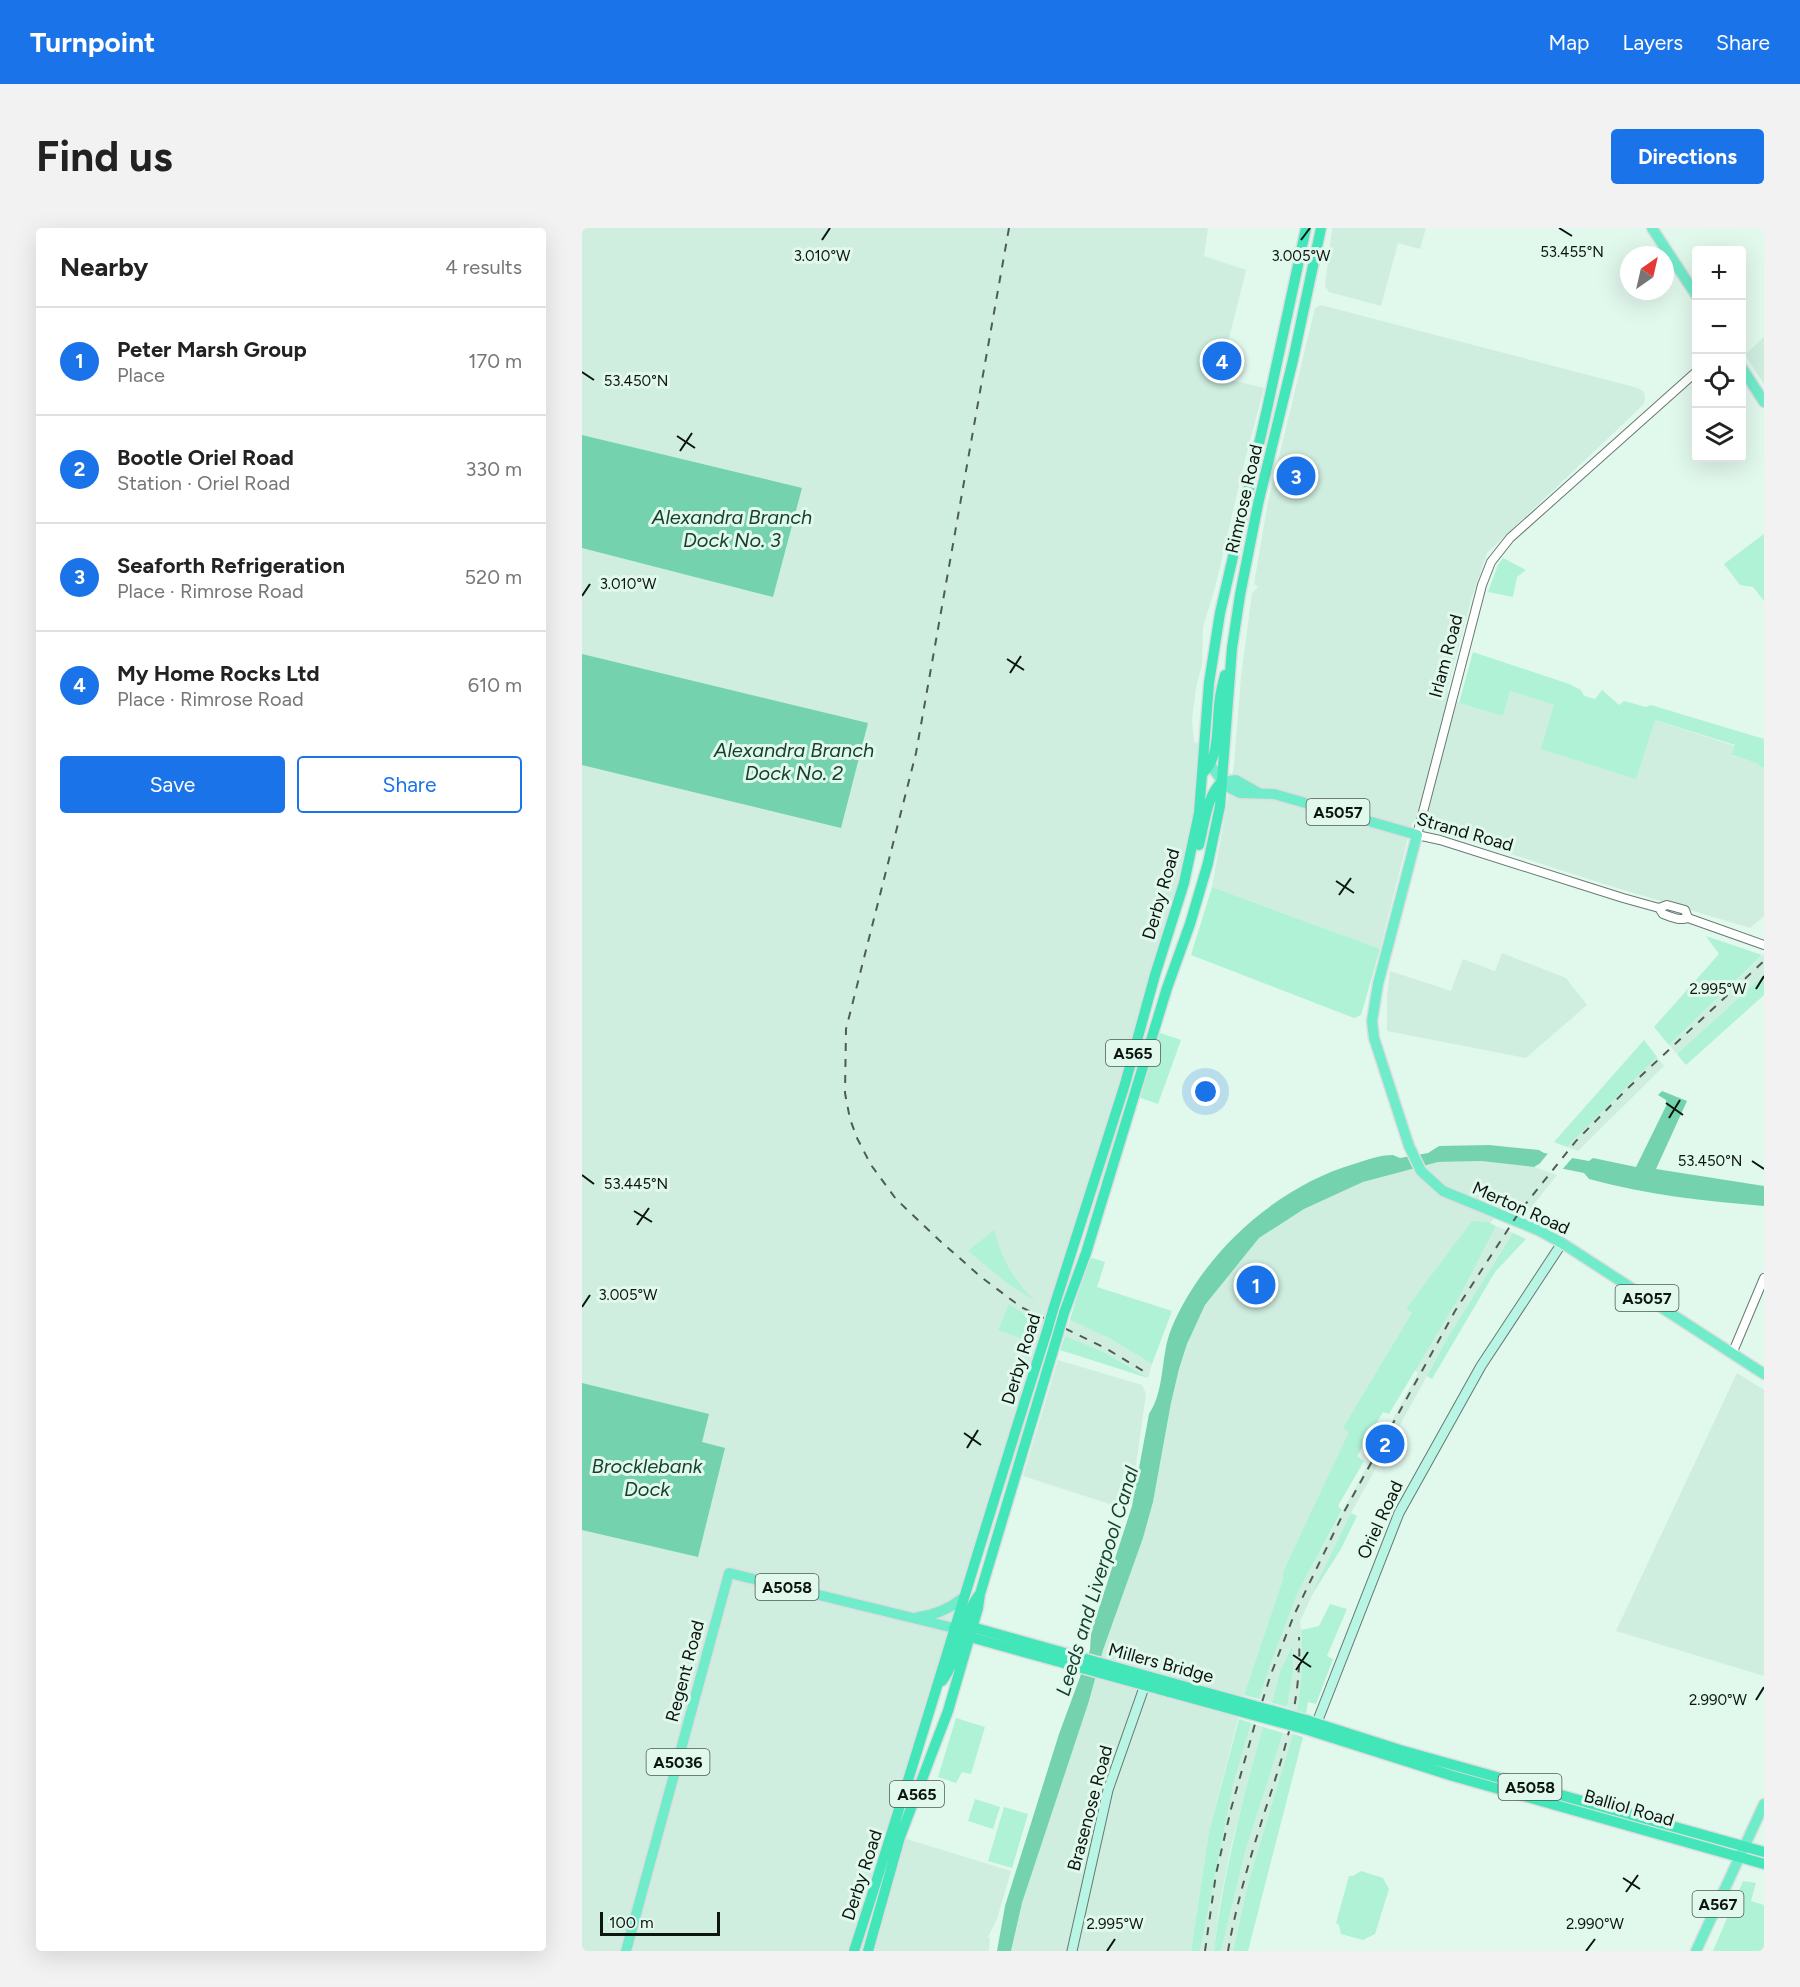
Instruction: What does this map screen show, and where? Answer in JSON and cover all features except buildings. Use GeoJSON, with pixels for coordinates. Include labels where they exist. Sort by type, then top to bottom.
{"type":"FeatureCollection","features":[{"type":"Feature","properties":{"kind":"highway","name":"Rimrose Road"},"geometry":{"type":"LineString","coordinates":[[1206,766],[1209,683],[1220,613],[1306,228]]}},
{"type":"Feature","properties":{"kind":"highway","name":"Rimrose Road"},"geometry":{"type":"LineString","coordinates":[[1222,782],[1232,648],[1258,504],[1293,360],[1321,228]]}},
{"type":"Feature","properties":{"kind":"highway"},"geometry":{"type":"LineString","coordinates":[[1206,766],[1213,757],[1220,696],[1232,648]]}},
{"type":"Feature","properties":{"kind":"highway","name":"Derby Road"},"geometry":{"type":"LineString","coordinates":[[854,1951],[938,1686],[980,1594],[1058,1334],[1059,1311],[1158,963],[1184,883],[1199,813],[1206,766]]}},
{"type":"Feature","properties":{"kind":"highway"},"geometry":{"type":"LineString","coordinates":[[1184,883],[1194,864],[1209,801],[1216,787],[1222,782]]}},
{"type":"Feature","properties":{"kind":"highway","name":"Derby Road"},"geometry":{"type":"LineString","coordinates":[[868,1951],[900,1837],[948,1711],[965,1631],[963,1598],[1047,1331],[1086,1253],[1167,988],[1206,871],[1220,806],[1222,782]]}},
{"type":"Feature","properties":{"kind":"highway","name":"Millers Bridge"},"geometry":{"type":"LineString","coordinates":[[965,1631],[1310,1726]]}},
{"type":"Feature","properties":{"kind":"highway","name":"Balliol Road"},"geometry":{"type":"LineString","coordinates":[[1310,1726],[1742,1851],[1764,1852]]}},
{"type":"Feature","properties":{"kind":"highway","name":"Balliol Road"},"geometry":{"type":"LineString","coordinates":[[1742,1851],[1764,1864]]}},
{"type":"Feature","properties":{"kind":"main road"},"geometry":{"type":"LineString","coordinates":[[1652,228],[1692,290]]}},
{"type":"Feature","properties":{"kind":"main road"},"geometry":{"type":"LineString","coordinates":[[1746,374],[1764,402]]}},
{"type":"Feature","properties":{"kind":"main road"},"geometry":{"type":"LineString","coordinates":[[1206,766],[1222,782],[1240,793]]}},
{"type":"Feature","properties":{"kind":"main road","name":"Strand Road"},"geometry":{"type":"LineString","coordinates":[[1222,782],[1236,780],[1260,793]]}},
{"type":"Feature","properties":{"kind":"main road"},"geometry":{"type":"LineString","coordinates":[[1220,806],[1227,799],[1240,793]]}},
{"type":"Feature","properties":{"kind":"main road","name":"Strand Road"},"geometry":{"type":"LineString","coordinates":[[1240,793],[1274,794],[1416,835]]}},
{"type":"Feature","properties":{"kind":"main road","name":"Irlam Road"},"geometry":{"type":"LineString","coordinates":[[1373,1031],[1372,1021],[1377,984],[1416,835]]}},
{"type":"Feature","properties":{"kind":"main road","name":"Merton Road"},"geometry":{"type":"LineString","coordinates":[[1373,1031],[1414,1159],[1421,1172],[1432,1183],[1443,1191],[1538,1230],[1562,1243],[1764,1374]]}},
{"type":"Feature","properties":{"kind":"main road","name":"Oriel Road"},"geometry":{"type":"LineString","coordinates":[[1310,1726],[1399,1513],[1481,1366],[1562,1243]]}},
{"type":"Feature","properties":{"kind":"main road","name":"Millers Bridge"},"geometry":{"type":"LineString","coordinates":[[729,1572],[965,1631]]}},
{"type":"Feature","properties":{"kind":"main road","name":"Regent Road"},"geometry":{"type":"LineString","coordinates":[[626,1951],[729,1572]]}},
{"type":"Feature","properties":{"kind":"main road"},"geometry":{"type":"LineString","coordinates":[[911,1617],[932,1615],[947,1610],[963,1598]]}},
{"type":"Feature","properties":{"kind":"main road","name":"Brasenose Road"},"geometry":{"type":"LineString","coordinates":[[1072,1951],[1108,1790],[1141,1679]]}},
{"type":"Feature","properties":{"kind":"main road","name":"A567"},"geometry":{"type":"LineString","coordinates":[[1696,1951],[1764,1804]]}},
{"type":"Feature","properties":{"kind":"street","name":"Irlam Road"},"geometry":{"type":"LineString","coordinates":[[1416,835],[1482,585],[1491,562],[1510,538],[1692,376]]}},
{"type":"Feature","properties":{"kind":"street","name":"Strand Road"},"geometry":{"type":"LineString","coordinates":[[1416,835],[1440,840],[1659,908],[1667,904],[1684,910],[1688,918],[1764,945]]}},
{"type":"Feature","properties":{"kind":"street"},"geometry":{"type":"LineString","coordinates":[[1732,1354],[1764,1278]]}},
{"type":"Feature","properties":{"kind":"shaded area"},"geometry":{"type":"Polygon","coordinates":[[[582,228],[1208,228],[1204,256],[1246,270],[1227,346],[1210,342],[1203,373],[1264,388],[1215,588],[1203,627],[1202,664],[1192,720],[1194,742],[1205,746],[1184,883],[854,1951],[582,1951],[582,228]]]}},
{"type":"Feature","properties":{"kind":"shaded area"},"geometry":{"type":"Polygon","coordinates":[[[1332,228],[1426,228],[1420,249],[1398,243],[1381,306],[1329,292],[1325,286],[1332,228]]]}},
{"type":"Feature","properties":{"kind":"shaded area"},"geometry":{"type":"Polygon","coordinates":[[[1321,305],[1638,388],[1644,392],[1643,405],[1487,553],[1471,600],[1447,690],[1459,703],[1503,716],[1510,691],[1554,705],[1636,778],[1654,720],[1735,746],[1733,756],[1760,764],[1759,766],[1764,768],[1764,916],[1750,928],[1412,822],[1380,949],[1212,887],[1234,765],[1241,677],[1252,593],[1258,587],[1254,584],[1268,502],[1315,308],[1321,305]]]}},
{"type":"Feature","properties":{"kind":"shaded area"},"geometry":{"type":"Polygon","coordinates":[[[1764,337],[1764,384],[1746,357],[1764,337]]]}},
{"type":"Feature","properties":{"kind":"shaded area"},"geometry":{"type":"Polygon","coordinates":[[[1764,534],[1764,601],[1753,587],[1740,585],[1724,564],[1764,534]]]}},
{"type":"Feature","properties":{"kind":"shaded area"},"geometry":{"type":"Polygon","coordinates":[[[1503,558],[1526,570],[1517,577],[1513,597],[1488,592],[1503,558]]]}},
{"type":"Feature","properties":{"kind":"shaded area"},"geometry":{"type":"Polygon","coordinates":[[[1473,652],[1569,684],[1581,690],[1584,696],[1595,699],[1602,690],[1619,705],[1624,701],[1646,707],[1651,705],[1764,739],[1764,768],[1759,764],[1732,755],[1735,745],[1655,720],[1636,779],[1541,749],[1554,705],[1510,691],[1503,716],[1459,703],[1473,652]]]}},
{"type":"Feature","properties":{"kind":"shaded area"},"geometry":{"type":"Polygon","coordinates":[[[1212,887],[1380,949],[1361,1015],[1354,1018],[1191,955],[1212,887]]]}},
{"type":"Feature","properties":{"kind":"shaded area"},"geometry":{"type":"Polygon","coordinates":[[[1706,936],[1762,955],[1669,1045],[1654,1027],[1719,954],[1706,936]]]}},
{"type":"Feature","properties":{"kind":"shaded area"},"geometry":{"type":"Polygon","coordinates":[[[1502,953],[1566,978],[1587,1005],[1526,1058],[1387,1031],[1390,971],[1451,991],[1463,959],[1495,971],[1502,953]]]}},
{"type":"Feature","properties":{"kind":"shaded area"},"geometry":{"type":"Polygon","coordinates":[[[1764,954],[1764,975],[1677,1054],[1669,1045],[1764,954]]]}},
{"type":"Feature","properties":{"kind":"shaded area"},"geometry":{"type":"Polygon","coordinates":[[[1764,975],[1764,995],[1686,1065],[1677,1054],[1764,975]]]}},
{"type":"Feature","properties":{"kind":"shaded area"},"geometry":{"type":"Polygon","coordinates":[[[1160,1033],[1181,1040],[1158,1104],[1138,1097],[1160,1033]]]}},
{"type":"Feature","properties":{"kind":"shaded area"},"geometry":{"type":"Polygon","coordinates":[[[1644,1040],[1657,1057],[1567,1147],[1554,1142],[1644,1040]]]}},
{"type":"Feature","properties":{"kind":"shaded area"},"geometry":{"type":"Polygon","coordinates":[[[1657,1057],[1664,1066],[1578,1151],[1567,1147],[1657,1057]]]}},
{"type":"Feature","properties":{"kind":"shaded area"},"geometry":{"type":"Polygon","coordinates":[[[1481,1161],[1534,1167],[1557,1175],[1526,1214],[1505,1205],[1406,1309],[1412,1313],[1283,1572],[1283,1579],[1244,1695],[1209,1832],[1191,1951],[1011,1951],[1022,1903],[1089,1701],[1103,1650],[1143,1538],[1153,1502],[1179,1369],[1187,1344],[1205,1305],[1259,1238],[1304,1209],[1363,1182],[1407,1170],[1438,1162],[1481,1161]]]}},
{"type":"Feature","properties":{"kind":"shaded area"},"geometry":{"type":"Polygon","coordinates":[[[1472,1221],[1488,1222],[1496,1226],[1462,1292],[1389,1414],[1383,1412],[1357,1456],[1364,1461],[1338,1506],[1342,1510],[1298,1592],[1259,1699],[1244,1695],[1283,1579],[1283,1572],[1349,1432],[1343,1428],[1412,1313],[1406,1309],[1472,1221]]]}},
{"type":"Feature","properties":{"kind":"shaded area"},"geometry":{"type":"Polygon","coordinates":[[[1496,1226],[1513,1233],[1448,1337],[1351,1513],[1300,1621],[1303,1649],[1302,1686],[1297,1711],[1287,1707],[1293,1672],[1291,1647],[1280,1671],[1272,1703],[1259,1699],[1298,1592],[1418,1373],[1414,1370],[1462,1292],[1496,1226]]]}},
{"type":"Feature","properties":{"kind":"shaded area"},"geometry":{"type":"Polygon","coordinates":[[[994,1230],[1009,1268],[1020,1285],[1035,1301],[1007,1283],[968,1251],[994,1230]]]}},
{"type":"Feature","properties":{"kind":"shaded area"},"geometry":{"type":"Polygon","coordinates":[[[1513,1233],[1526,1239],[1495,1272],[1432,1379],[1427,1376],[1448,1337],[1513,1233]]]}},
{"type":"Feature","properties":{"kind":"shaded area"},"geometry":{"type":"Polygon","coordinates":[[[1089,1257],[1105,1262],[1097,1287],[1172,1311],[1152,1364],[1111,1339],[1070,1320],[1089,1257]]]}},
{"type":"Feature","properties":{"kind":"shaded area"},"geometry":{"type":"Polygon","coordinates":[[[1009,1304],[1037,1323],[1032,1342],[998,1330],[1009,1304]]]}},
{"type":"Feature","properties":{"kind":"shaded area"},"geometry":{"type":"Polygon","coordinates":[[[1070,1320],[1111,1339],[1152,1364],[1148,1378],[1104,1352],[1065,1336],[1070,1320]]]}},
{"type":"Feature","properties":{"kind":"shaded area"},"geometry":{"type":"Polygon","coordinates":[[[1065,1336],[1104,1352],[1148,1378],[1060,1350],[1065,1336]]]}},
{"type":"Feature","properties":{"kind":"shaded area"},"geometry":{"type":"Polygon","coordinates":[[[1058,1360],[1142,1385],[1146,1394],[1134,1479],[1125,1509],[1023,1476],[1058,1360]]]}},
{"type":"Feature","properties":{"kind":"shaded area"},"geometry":{"type":"Polygon","coordinates":[[[1737,1373],[1764,1390],[1764,1676],[1616,1631],[1737,1373]]]}},
{"type":"Feature","properties":{"kind":"shaded area"},"geometry":{"type":"Polygon","coordinates":[[[1351,1513],[1357,1516],[1341,1549],[1311,1596],[1351,1513]]]}},
{"type":"Feature","properties":{"kind":"shaded area"},"geometry":{"type":"Polygon","coordinates":[[[1330,1604],[1347,1609],[1327,1656],[1333,1659],[1316,1704],[1308,1702],[1306,1713],[1297,1711],[1302,1671],[1301,1630],[1319,1626],[1330,1604]]]}},
{"type":"Feature","properties":{"kind":"shaded area"},"geometry":{"type":"Polygon","coordinates":[[[1292,1646],[1293,1672],[1287,1707],[1272,1703],[1280,1671],[1292,1646]]]}},
{"type":"Feature","properties":{"kind":"shaded area"},"geometry":{"type":"Polygon","coordinates":[[[956,1718],[985,1727],[971,1774],[962,1772],[956,1783],[938,1777],[956,1718]]]}},
{"type":"Feature","properties":{"kind":"shaded area"},"geometry":{"type":"Polygon","coordinates":[[[1239,1719],[1251,1723],[1233,1785],[1200,1951],[1191,1951],[1209,1832],[1239,1719]]]}},
{"type":"Feature","properties":{"kind":"shaded area"},"geometry":{"type":"Polygon","coordinates":[[[1251,1723],[1263,1727],[1231,1846],[1214,1951],[1200,1951],[1233,1785],[1251,1723]]]}},
{"type":"Feature","properties":{"kind":"shaded area"},"geometry":{"type":"Polygon","coordinates":[[[1263,1727],[1283,1733],[1245,1852],[1221,1951],[1214,1951],[1222,1894],[1234,1838],[1263,1727]]]}},
{"type":"Feature","properties":{"kind":"shaded area"},"geometry":{"type":"Polygon","coordinates":[[[1283,1733],[1293,1734],[1249,1880],[1233,1951],[1221,1951],[1245,1852],[1283,1733]]]}},
{"type":"Feature","properties":{"kind":"shaded area"},"geometry":{"type":"Polygon","coordinates":[[[1293,1734],[1303,1737],[1248,1951],[1233,1951],[1249,1880],[1293,1734]]]}},
{"type":"Feature","properties":{"kind":"shaded area"},"geometry":{"type":"Polygon","coordinates":[[[975,1799],[1000,1807],[993,1829],[968,1821],[975,1799]]]}},
{"type":"Feature","properties":{"kind":"shaded area"},"geometry":{"type":"Polygon","coordinates":[[[1004,1807],[1028,1814],[1012,1868],[988,1861],[1004,1807]]]}},
{"type":"Feature","properties":{"kind":"shaded area"},"geometry":{"type":"Polygon","coordinates":[[[900,1837],[1011,1871],[997,1919],[988,1937],[990,1938],[989,1951],[868,1951],[900,1837]]]}},
{"type":"Feature","properties":{"kind":"shaded area"},"geometry":{"type":"Polygon","coordinates":[[[1361,1871],[1383,1878],[1389,1889],[1375,1934],[1363,1940],[1341,1934],[1339,1925],[1336,1923],[1349,1876],[1361,1871]]]}},
{"type":"Feature","properties":{"kind":"shaded area"},"geometry":{"type":"Polygon","coordinates":[[[1743,1881],[1756,1883],[1751,1901],[1764,1905],[1764,1951],[1713,1951],[1743,1881]]]}},
{"type":"Feature","properties":{"kind":"water","name":"Alexandra Branch Dock No. 3"},"geometry":{"type":"Polygon","coordinates":[[[582,435],[802,488],[773,597],[582,548],[582,435]]]}},
{"type":"Feature","properties":{"kind":"water","name":"Alexandra Branch Dock No. 2"},"geometry":{"type":"Polygon","coordinates":[[[582,654],[868,723],[841,828],[582,765],[582,654]]]}},
{"type":"Feature","properties":{"kind":"water"},"geometry":{"type":"Polygon","coordinates":[[[1662,1091],[1687,1101],[1656,1169],[1764,1186],[1764,1206],[1654,1193],[1589,1179],[1584,1173],[1539,1164],[1534,1167],[1481,1161],[1438,1162],[1363,1182],[1304,1209],[1259,1238],[1205,1305],[1187,1344],[1179,1369],[1153,1502],[1143,1538],[1103,1650],[1089,1701],[1022,1903],[1011,1951],[997,1951],[1005,1906],[1059,1734],[1090,1650],[1091,1633],[1132,1506],[1149,1414],[1161,1382],[1168,1337],[1186,1299],[1203,1273],[1246,1226],[1271,1206],[1325,1175],[1373,1158],[1393,1155],[1400,1158],[1428,1153],[1439,1146],[1489,1145],[1539,1150],[1544,1153],[1589,1161],[1593,1158],[1636,1167],[1667,1104],[1666,1100],[1658,1095],[1662,1091]]]}},
{"type":"Feature","properties":{"kind":"water","name":"Brocklebank Dock"},"geometry":{"type":"Polygon","coordinates":[[[582,1383],[709,1414],[702,1442],[725,1448],[698,1557],[582,1530],[582,1383]]]}},
{"type":"Feature","properties":{"kind":"pier"},"geometry":{"type":"Polygon","coordinates":[[[1550,1151],[1574,1156],[1560,1172],[1536,1168],[1550,1151]]]}},
{"type":"Feature","properties":{"kind":"railway"},"geometry":{"type":"LineString","coordinates":[[1009,228],[916,753],[846,1029],[845,1093],[850,1119],[871,1165],[896,1199],[939,1240],[981,1277],[1021,1307],[1107,1349],[1145,1372]]}},
{"type":"Feature","properties":{"kind":"railway"},"geometry":{"type":"LineString","coordinates":[[1205,1951],[1216,1874],[1231,1809],[1271,1674],[1294,1615],[1344,1512],[1455,1311],[1520,1211],[1576,1141],[1628,1088],[1764,961]]}},
{"type":"Feature","properties":{"kind":"railway"},"geometry":{"type":"LineString","coordinates":[[1228,1951],[1243,1884],[1290,1729],[1297,1685],[1299,1637]]}},
{"type":"Feature","properties":{"kind":"place","name":"My Home Rocks Ltd"},"geometry":{"type":"Point","coordinates":[1222,361]}},
{"type":"Feature","properties":{"kind":"place","name":"Seaforth Refrigeration"},"geometry":{"type":"Point","coordinates":[1296,476]}},
{"type":"Feature","properties":{"kind":"place","name":"Peter Marsh Group"},"geometry":{"type":"Point","coordinates":[1256,1285]}},
{"type":"Feature","properties":{"kind":"place","name":"Bootle Oriel Road"},"geometry":{"type":"Point","coordinates":[1385,1444]}},
{"type":"Feature","properties":{"kind":"water label","name":"Leeds and Liverpool Canal"},"geometry":{"type":"Point","coordinates":[1097,1581]}}]}
